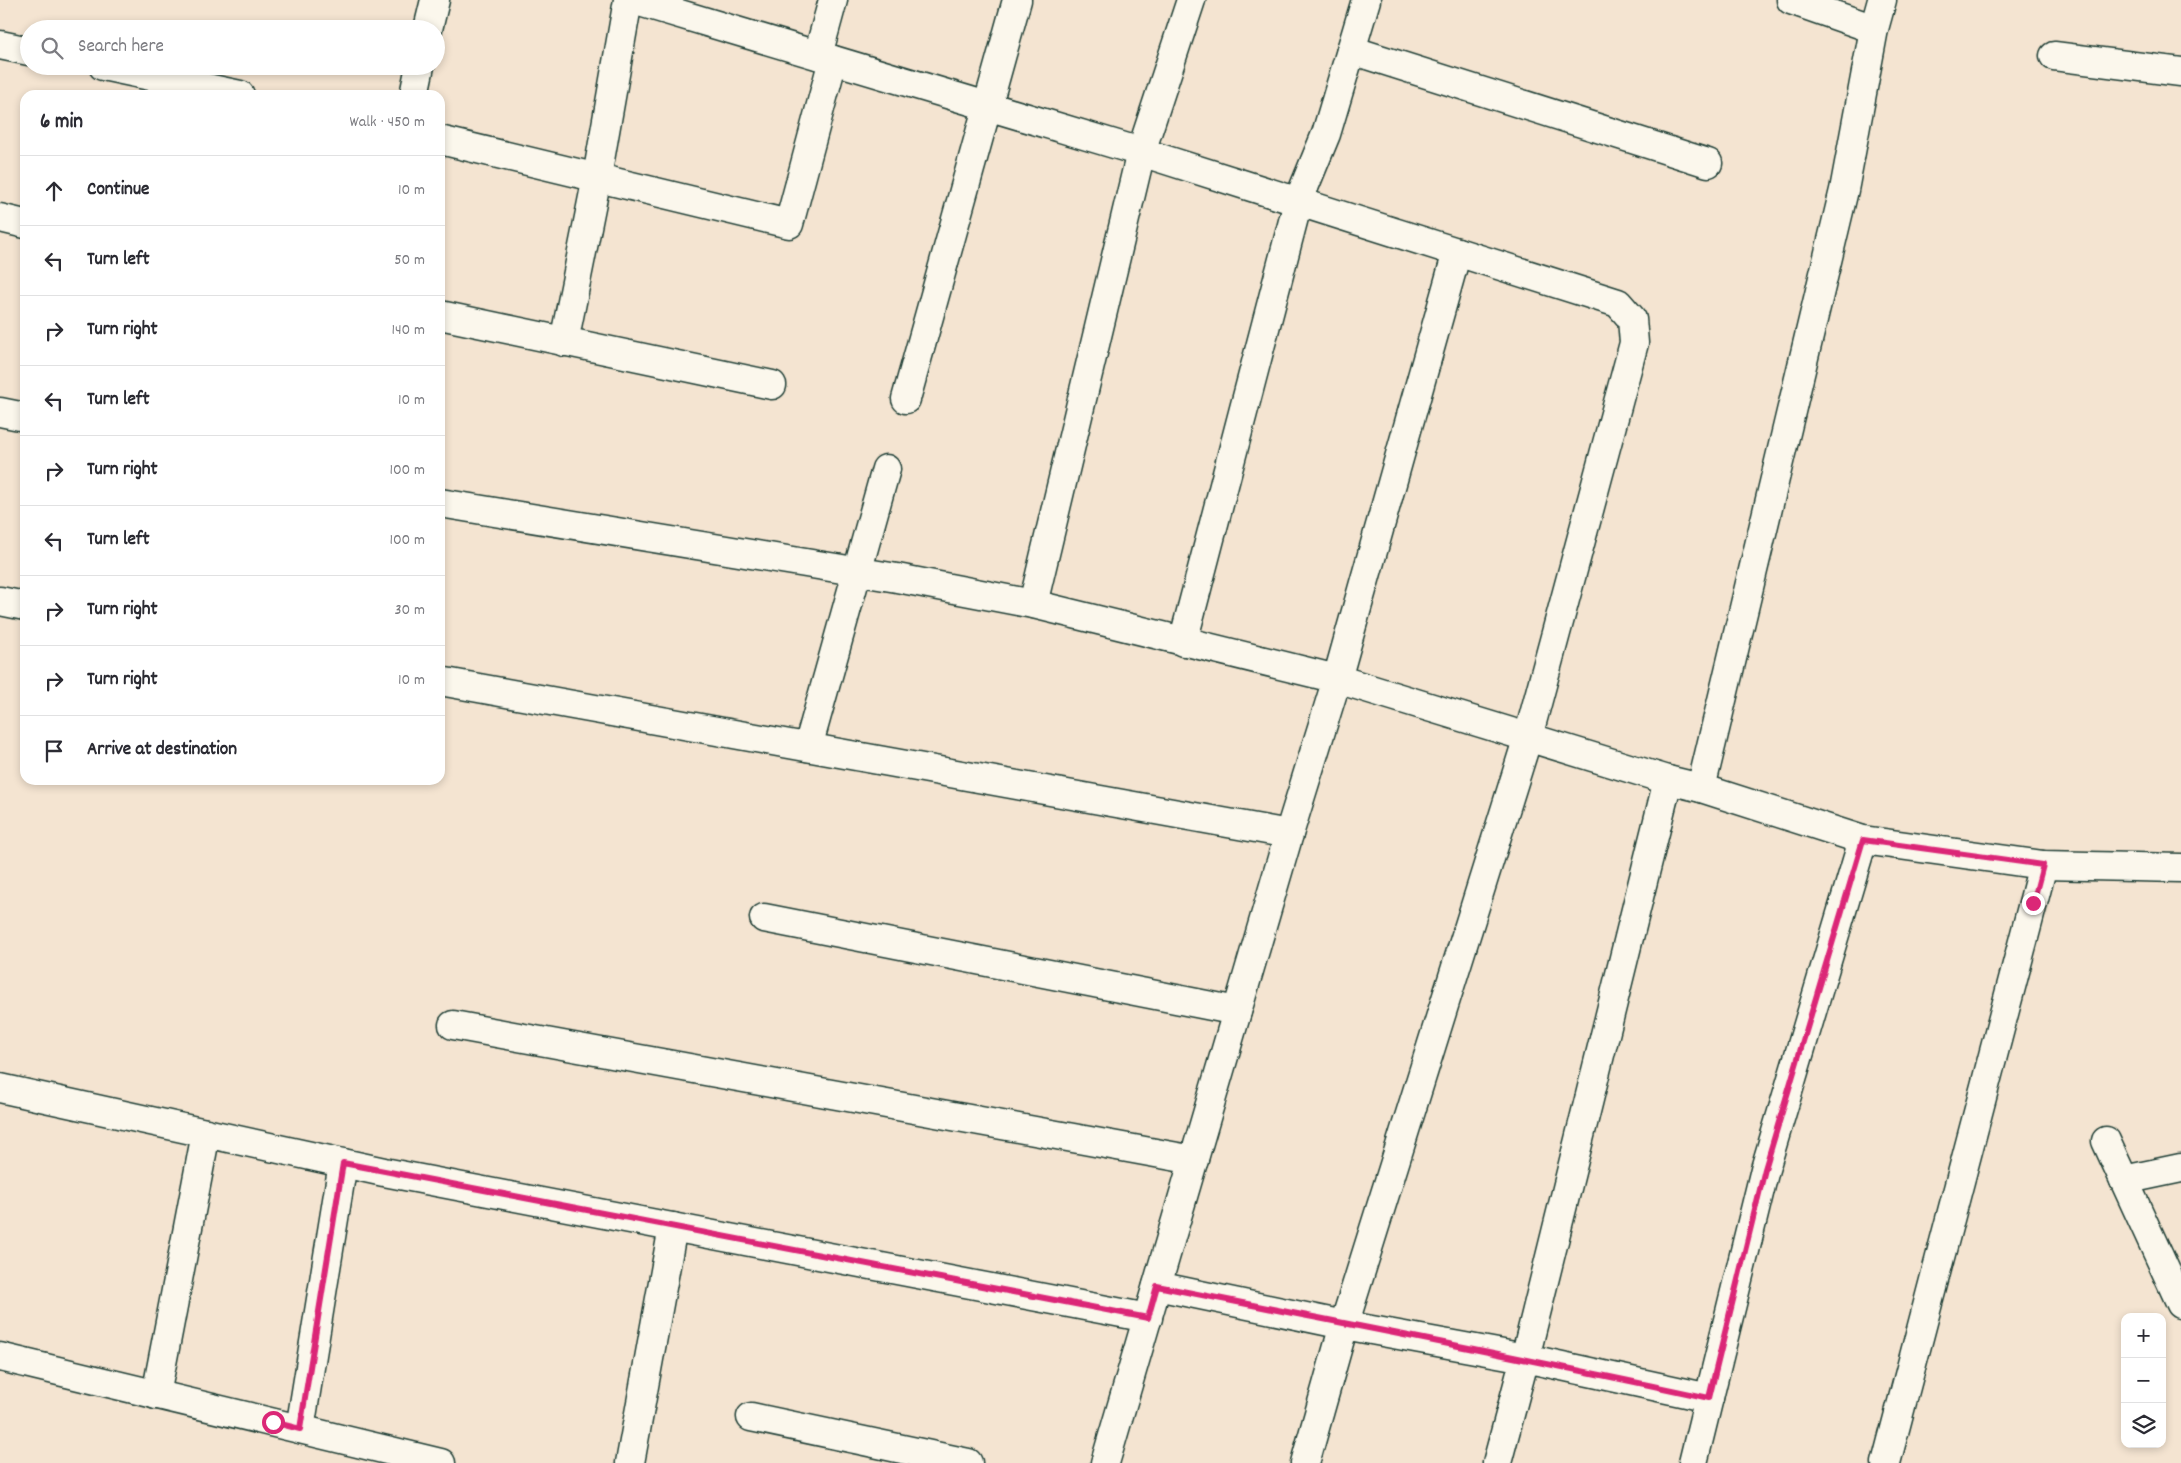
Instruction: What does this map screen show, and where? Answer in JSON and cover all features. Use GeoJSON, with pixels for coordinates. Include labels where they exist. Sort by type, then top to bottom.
{"type":"FeatureCollection","features":[{"type":"Feature","properties":{"kind":"street"},"geometry":{"type":"LineString","coordinates":[[430,20],[435,0]]}},
{"type":"Feature","properties":{"kind":"street"},"geometry":{"type":"LineString","coordinates":[[564,342],[597,177],[628,0]]}},
{"type":"Feature","properties":{"kind":"street"},"geometry":{"type":"LineString","coordinates":[[633,0],[1141,152],[1618,303],[1632,319],[1634,343],[1528,737],[1344,1324],[1306,1463]]}},
{"type":"Feature","properties":{"kind":"street"},"geometry":{"type":"LineString","coordinates":[[445,141],[789,224],[826,57],[832,0]]}},
{"type":"Feature","properties":{"kind":"street"},"geometry":{"type":"LineString","coordinates":[[906,399],[1018,0]]}},
{"type":"Feature","properties":{"kind":"street"},"geometry":{"type":"LineString","coordinates":[[1033,604],[1141,152],[1192,0]]}},
{"type":"Feature","properties":{"kind":"street"},"geometry":{"type":"LineString","coordinates":[[1183,642],[1298,202],[1326,134],[1366,0]]}},
{"type":"Feature","properties":{"kind":"street"},"geometry":{"type":"LineString","coordinates":[[1791,0],[1874,29]]}},
{"type":"Feature","properties":{"kind":"street"},"geometry":{"type":"LineString","coordinates":[[1701,788],[1844,190],[1874,29],[1882,0]]}},
{"type":"Feature","properties":{"kind":"street"},"geometry":{"type":"LineString","coordinates":[[0,45],[20,49]]}},
{"type":"Feature","properties":{"kind":"street"},"geometry":{"type":"LineString","coordinates":[[1352,50],[1708,164]]}},
{"type":"Feature","properties":{"kind":"street"},"geometry":{"type":"LineString","coordinates":[[2054,56],[2181,72]]}},
{"type":"Feature","properties":{"kind":"street"},"geometry":{"type":"LineString","coordinates":[[146,75],[216,90]]}},
{"type":"Feature","properties":{"kind":"street"},"geometry":{"type":"LineString","coordinates":[[415,90],[418,75]]}},
{"type":"Feature","properties":{"kind":"street"},"geometry":{"type":"LineString","coordinates":[[0,218],[20,223]]}},
{"type":"Feature","properties":{"kind":"street"},"geometry":{"type":"LineString","coordinates":[[1105,1463],[1289,834],[1337,679],[1457,252]]}},
{"type":"Feature","properties":{"kind":"street"},"geometry":{"type":"LineString","coordinates":[[445,316],[772,386]]}},
{"type":"Feature","properties":{"kind":"street"},"geometry":{"type":"LineString","coordinates":[[0,412],[20,416]]}},
{"type":"Feature","properties":{"kind":"street"},"geometry":{"type":"LineString","coordinates":[[808,747],[886,469]]}},
{"type":"Feature","properties":{"kind":"street"},"geometry":{"type":"LineString","coordinates":[[445,504],[858,572],[1033,604],[1337,679],[1668,780],[1701,788],[1863,840],[2043,865],[2181,868]]}},
{"type":"Feature","properties":{"kind":"street"},"geometry":{"type":"LineString","coordinates":[[0,601],[20,605]]}},
{"type":"Feature","properties":{"kind":"street"},"geometry":{"type":"LineString","coordinates":[[445,682],[1289,834]]}},
{"type":"Feature","properties":{"kind":"street"},"geometry":{"type":"LineString","coordinates":[[1497,1463],[1525,1358],[1668,780]]}},
{"type":"Feature","properties":{"kind":"street"},"geometry":{"type":"LineString","coordinates":[[1693,1463],[1765,1169],[1863,840]]}},
{"type":"Feature","properties":{"kind":"street"},"geometry":{"type":"LineString","coordinates":[[1886,1463],[2043,865]]}},
{"type":"Feature","properties":{"kind":"street"},"geometry":{"type":"LineString","coordinates":[[764,918],[1237,1011]]}},
{"type":"Feature","properties":{"kind":"street"},"geometry":{"type":"LineString","coordinates":[[453,1025],[1194,1160]]}},
{"type":"Feature","properties":{"kind":"street"},"geometry":{"type":"LineString","coordinates":[[0,1088],[343,1163],[1148,1318]]}},
{"type":"Feature","properties":{"kind":"street"},"geometry":{"type":"LineString","coordinates":[[156,1395],[206,1133]]}},
{"type":"Feature","properties":{"kind":"street"},"geometry":{"type":"LineString","coordinates":[[2106,1141],[2181,1304]]}},
{"type":"Feature","properties":{"kind":"street"},"geometry":{"type":"LineString","coordinates":[[300,1429],[343,1163]]}},
{"type":"Feature","properties":{"kind":"street"},"geometry":{"type":"LineString","coordinates":[[2124,1180],[2181,1168]]}},
{"type":"Feature","properties":{"kind":"street"},"geometry":{"type":"LineString","coordinates":[[630,1463],[673,1227]]}},
{"type":"Feature","properties":{"kind":"street"},"geometry":{"type":"LineString","coordinates":[[1157,1286],[1525,1358],[1709,1398]]}},
{"type":"Feature","properties":{"kind":"street"},"geometry":{"type":"LineString","coordinates":[[0,1357],[442,1463]]}},
{"type":"Feature","properties":{"kind":"street"},"geometry":{"type":"LineString","coordinates":[[751,1417],[968,1463]]}},
{"type":"Feature","properties":{"kind":"route"},"geometry":{"type":"LineString","coordinates":[[273,1422],[300,1429],[343,1163],[1148,1318],[1157,1286],[1525,1358],[1709,1398],[1765,1169],[1863,840],[2043,865],[2033,903]]}}]}
